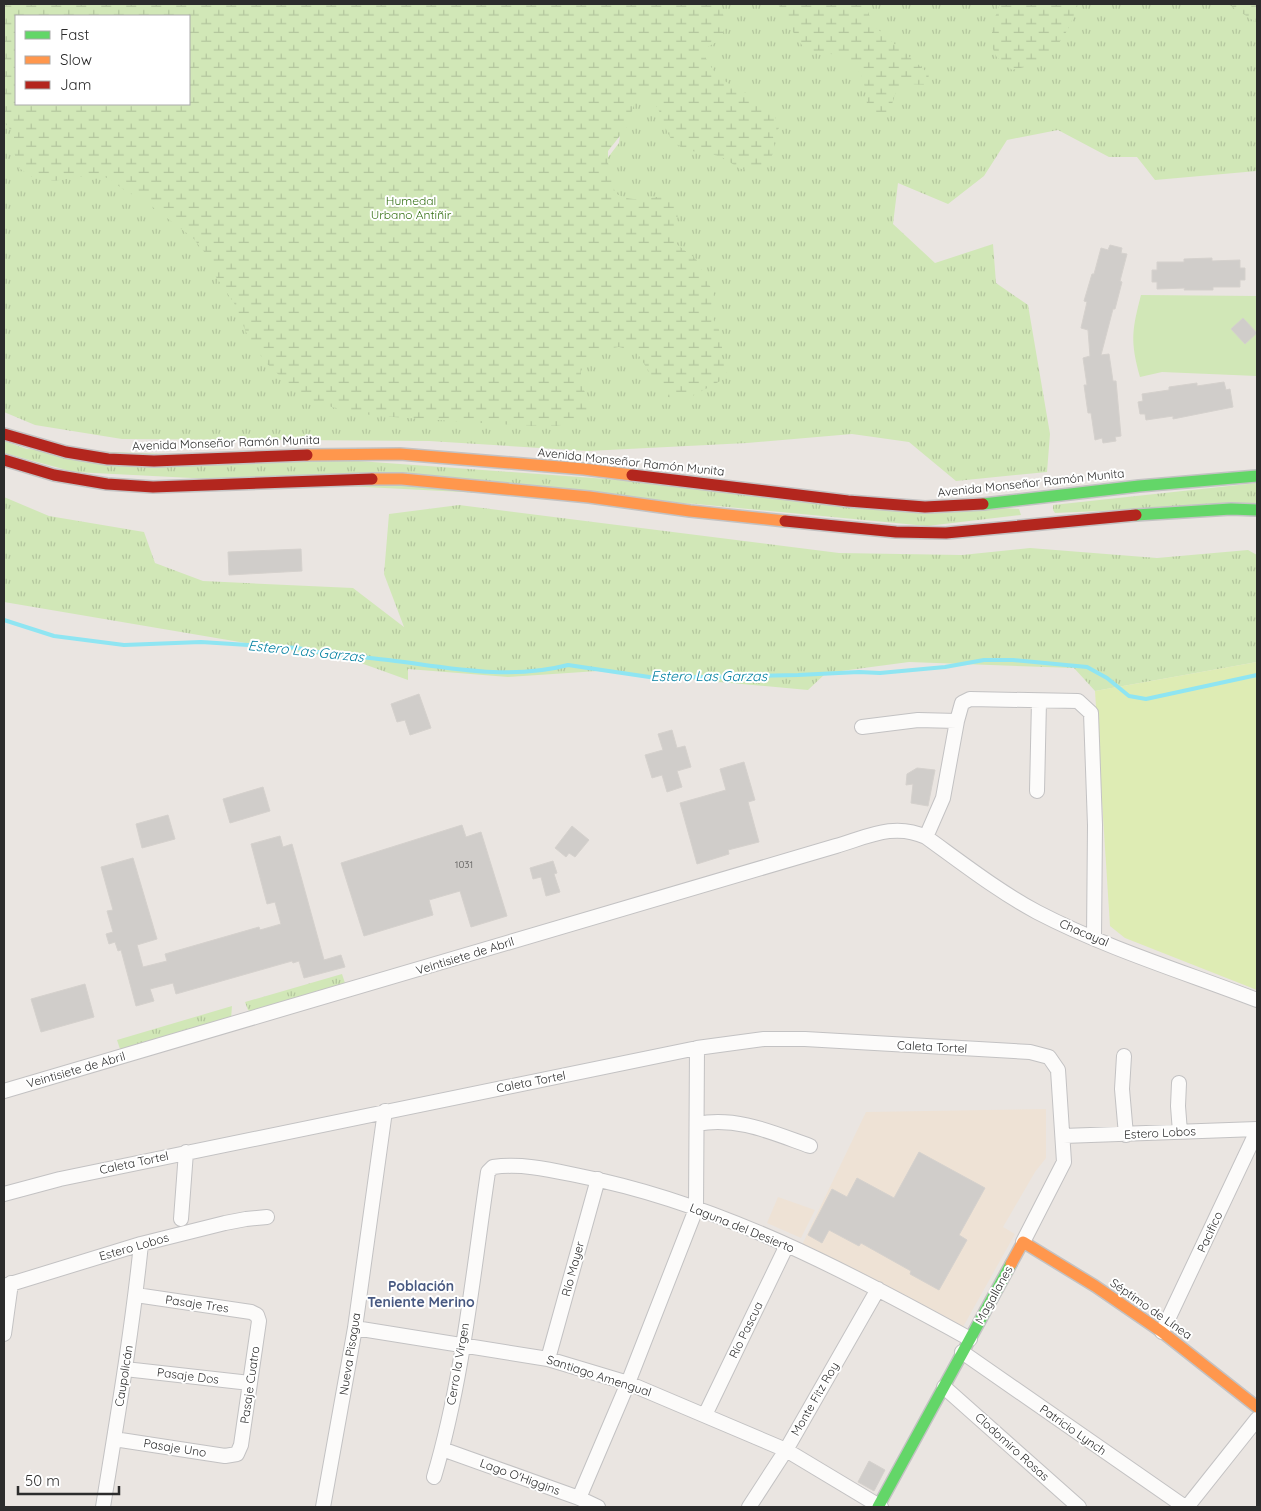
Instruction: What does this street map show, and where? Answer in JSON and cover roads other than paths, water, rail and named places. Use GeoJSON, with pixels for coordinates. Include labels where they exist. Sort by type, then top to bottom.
{"type":"FeatureCollection","features":[{"type":"Feature","properties":{"kind":"main road","name":"Avenida Monseñor Ramón Munita"},"geometry":{"type":"LineString","coordinates":[[4,434],[66,452],[130,460],[172,461],[323,454],[400,454],[619,473],[892,506],[959,506],[1025,512],[1049,510],[1257,510]]}},
{"type":"Feature","properties":{"kind":"main road","name":"Avenida Monseñor Ramón Munita"},"geometry":{"type":"LineString","coordinates":[[4,460],[64,477],[129,486],[402,479],[589,497],[690,511],[896,532],[946,534],[1025,512],[1049,510],[1139,486],[1257,476]]}},
{"type":"Feature","properties":{"kind":"main road","name":"Séptimo de Línea"},"geometry":{"type":"LineString","coordinates":[[1023,1242],[1095,1286],[1162,1332],[1257,1406]]}},
{"type":"Feature","properties":{"kind":"main road","name":"Magallanes"},"geometry":{"type":"LineString","coordinates":[[879,1507],[1023,1242]]}},
{"type":"Feature","properties":{"kind":"street"},"geometry":{"type":"LineString","coordinates":[[926,837],[943,798],[957,720],[962,703],[970,698],[1078,701],[1091,713],[1095,825],[1094,938]]}},
{"type":"Feature","properties":{"kind":"street"},"geometry":{"type":"LineString","coordinates":[[1037,791],[1039,700]]}},
{"type":"Feature","properties":{"kind":"street"},"geometry":{"type":"LineString","coordinates":[[862,727],[918,720],[957,720]]}},
{"type":"Feature","properties":{"kind":"street","name":"Veintisiete de Abril"},"geometry":{"type":"LineString","coordinates":[[4,1091],[886,832],[907,830],[926,837]]}},
{"type":"Feature","properties":{"kind":"street","name":"Chacayal"},"geometry":{"type":"LineString","coordinates":[[926,837],[995,888],[1044,915],[1094,938],[1257,1000]]}},
{"type":"Feature","properties":{"kind":"street","name":"Caleta Tortel"},"geometry":{"type":"LineString","coordinates":[[4,1194],[60,1178],[186,1152],[697,1048],[764,1039],[805,1039],[1041,1054],[1049,1057],[1055,1063],[1058,1070]]}},
{"type":"Feature","properties":{"kind":"street"},"geometry":{"type":"LineString","coordinates":[[579,1498],[628,1383],[696,1209],[697,1048]]}},
{"type":"Feature","properties":{"kind":"street"},"geometry":{"type":"LineString","coordinates":[[1124,1056],[1122,1089],[1126,1135]]}},
{"type":"Feature","properties":{"kind":"street","name":"Magallanes"},"geometry":{"type":"LineString","coordinates":[[1023,1242],[1064,1162],[1058,1070]]}},
{"type":"Feature","properties":{"kind":"street"},"geometry":{"type":"LineString","coordinates":[[1179,1083],[1180,1132]]}},
{"type":"Feature","properties":{"kind":"street","name":"Nueva Pisagua"},"geometry":{"type":"LineString","coordinates":[[323,1507],[355,1328],[385,1112]]}},
{"type":"Feature","properties":{"kind":"street"},"geometry":{"type":"LineString","coordinates":[[697,1124],[729,1122],[760,1127],[810,1146]]}},
{"type":"Feature","properties":{"kind":"street","name":"Estero Lobos"},"geometry":{"type":"LineString","coordinates":[[1063,1136],[1257,1130]]}},
{"type":"Feature","properties":{"kind":"street","name":"Pacifico"},"geometry":{"type":"LineString","coordinates":[[1162,1332],[1257,1130]]}},
{"type":"Feature","properties":{"kind":"street"},"geometry":{"type":"LineString","coordinates":[[181,1219],[186,1152]]}},
{"type":"Feature","properties":{"kind":"street","name":"Laguna del Desierto"},"geometry":{"type":"LineString","coordinates":[[498,1166],[531,1167],[598,1180],[648,1192],[696,1209],[787,1245],[878,1289],[970,1339]]}},
{"type":"Feature","properties":{"kind":"street","name":"Cerro la Virgen"},"geometry":{"type":"LineString","coordinates":[[434,1477],[442,1449],[462,1346],[488,1172],[498,1166]]}},
{"type":"Feature","properties":{"kind":"street","name":"Río Mayer"},"geometry":{"type":"LineString","coordinates":[[548,1359],[598,1180]]}},
{"type":"Feature","properties":{"kind":"street","name":"Estero Lobos"},"geometry":{"type":"LineString","coordinates":[[7,1285],[141,1244],[232,1222],[266,1217]]}},
{"type":"Feature","properties":{"kind":"street","name":"Caupolicán"},"geometry":{"type":"LineString","coordinates":[[103,1507],[136,1295],[141,1244]]}},
{"type":"Feature","properties":{"kind":"street","name":"Río Pascua"},"geometry":{"type":"LineString","coordinates":[[705,1415],[787,1245]]}},
{"type":"Feature","properties":{"kind":"street"},"geometry":{"type":"LineString","coordinates":[[4,1334],[7,1285]]}},
{"type":"Feature","properties":{"kind":"street","name":"Monte Fitz Roy"},"geometry":{"type":"LineString","coordinates":[[749,1507],[786,1450],[878,1289]]}},
{"type":"Feature","properties":{"kind":"street","name":"Pasaje Tres"},"geometry":{"type":"LineString","coordinates":[[136,1295],[251,1312],[257,1315]]}},
{"type":"Feature","properties":{"kind":"street","name":"Pasaje Cuatro"},"geometry":{"type":"LineString","coordinates":[[236,1454],[241,1445],[259,1321],[257,1315]]}},
{"type":"Feature","properties":{"kind":"street","name":"Santiago Amengual"},"geometry":{"type":"LineString","coordinates":[[355,1328],[548,1359],[628,1383],[786,1450],[879,1507]]}},
{"type":"Feature","properties":{"kind":"street","name":"Patricio Lynch"},"geometry":{"type":"LineString","coordinates":[[962,1352],[1186,1507]]}},
{"type":"Feature","properties":{"kind":"street","name":"Pasaje Dos"},"geometry":{"type":"LineString","coordinates":[[125,1369],[250,1383]]}},
{"type":"Feature","properties":{"kind":"street","name":"Clodomiro Rosas"},"geometry":{"type":"LineString","coordinates":[[944,1387],[1079,1507]]}},
{"type":"Feature","properties":{"kind":"street"},"geometry":{"type":"LineString","coordinates":[[1186,1507],[1257,1419]]}},
{"type":"Feature","properties":{"kind":"street","name":"Pasaje Uno"},"geometry":{"type":"LineString","coordinates":[[114,1438],[225,1456],[236,1454]]}},
{"type":"Feature","properties":{"kind":"street","name":"Lago O'Higgins"},"geometry":{"type":"LineString","coordinates":[[442,1449],[579,1498],[598,1507]]}},
{"type":"Feature","properties":{"kind":"waterway","name":"Estero Las Garzas"},"geometry":{"type":"LineString","coordinates":[[4,620],[54,636],[124,645],[201,642],[298,648],[455,669],[493,672],[531,671],[568,665],[656,678],[798,675],[859,672],[880,673],[945,667],[984,660],[1013,660],[1087,667],[1107,678],[1129,696],[1146,699],[1257,675]]}},
{"type":"Feature","properties":{"kind":"district","name":"Población Teniente Merino"},"geometry":{"type":"Point","coordinates":[421,1294]}},
{"type":"Feature","properties":{"kind":"park label","name":"Humedal Urbano Antiñir"},"geometry":{"type":"Point","coordinates":[411,208]}}]}
